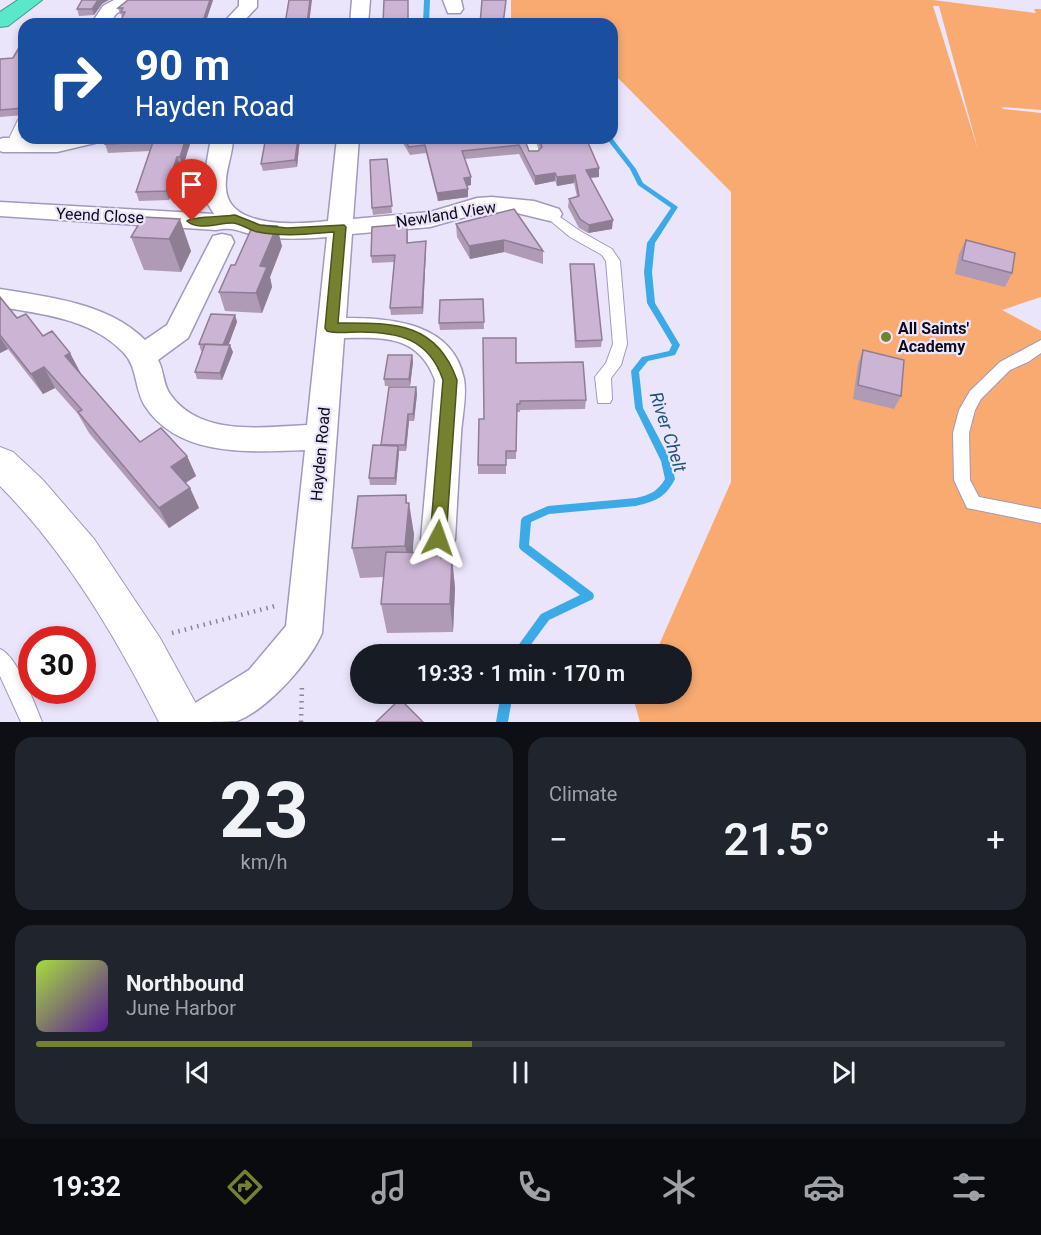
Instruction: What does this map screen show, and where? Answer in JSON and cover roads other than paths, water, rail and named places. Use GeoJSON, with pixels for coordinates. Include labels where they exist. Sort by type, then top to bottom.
{"type":"FeatureCollection","features":[{"type":"Feature","properties":{"kind":"highway"},"geometry":{"type":"LineString","coordinates":[[0,3],[5,0]]}},
{"type":"Feature","properties":{"kind":"highway"},"geometry":{"type":"LineString","coordinates":[[0,21],[32,0]]}},
{"type":"Feature","properties":{"kind":"main road"},"geometry":{"type":"LineString","coordinates":[[0,462],[43,506],[80,551],[140,642],[183,722]]}},
{"type":"Feature","properties":{"kind":"street"},"geometry":{"type":"LineString","coordinates":[[104,18],[109,10],[127,0]]}},
{"type":"Feature","properties":{"kind":"street"},"geometry":{"type":"LineString","coordinates":[[237,18],[248,7],[248,0]]}},
{"type":"Feature","properties":{"kind":"street"},"geometry":{"type":"LineString","coordinates":[[359,18],[361,0]]}},
{"type":"Feature","properties":{"kind":"street"},"geometry":{"type":"LineString","coordinates":[[7,145],[61,144]]}},
{"type":"Feature","properties":{"kind":"street"},"geometry":{"type":"LineString","coordinates":[[142,357],[178,331],[229,230],[226,212],[215,196],[214,187],[222,144]]}},
{"type":"Feature","properties":{"kind":"street","name":"Hayden Road"},"geometry":{"type":"LineString","coordinates":[[201,722],[262,683],[304,633],[347,144]]}},
{"type":"Feature","properties":{"kind":"street","name":"Newland View"},"geometry":{"type":"LineString","coordinates":[[229,230],[258,228],[287,232],[442,218],[470,207],[486,205],[517,205],[550,214]]}},
{"type":"Feature","properties":{"kind":"street","name":"Yeend Close"},"geometry":{"type":"LineString","coordinates":[[0,209],[216,222],[229,230]]}},
{"type":"Feature","properties":{"kind":"street"},"geometry":{"type":"LineString","coordinates":[[0,298],[64,309],[100,323],[125,337],[142,357],[156,398],[170,414],[190,428],[226,439],[321,436]]}},
{"type":"Feature","properties":{"kind":"street"},"geometry":{"type":"LineString","coordinates":[[332,328],[398,330],[426,343],[443,361],[450,380],[438,538]]}},
{"type":"Feature","properties":{"kind":"lane"},"geometry":{"type":"LineString","coordinates":[[7,145],[18,129]]}},
{"type":"Feature","properties":{"kind":"lane"},"geometry":{"type":"LineString","coordinates":[[531,144],[534,154]]}},
{"type":"Feature","properties":{"kind":"lane"},"geometry":{"type":"LineString","coordinates":[[550,214],[575,234],[607,252],[614,261],[614,292],[620,344],[613,366],[603,377],[604,399]]}},
{"type":"Feature","properties":{"kind":"lane"},"geometry":{"type":"LineString","coordinates":[[1041,345],[1023,358],[1005,366],[975,395],[967,410],[961,433],[962,480],[973,503],[1041,516]]}},
{"type":"Feature","properties":{"kind":"lane"},"geometry":{"type":"LineString","coordinates":[[0,658],[32,722]]}},
{"type":"Feature","properties":{"kind":"waterway","name":"River Chelt"},"geometry":{"type":"LineString","coordinates":[[426,18],[427,0]]}},
{"type":"Feature","properties":{"kind":"waterway","name":"River Chelt"},"geometry":{"type":"LineString","coordinates":[[525,644],[545,617],[589,596],[524,547],[526,520],[548,510],[648,499],[660,493],[670,479],[666,461],[639,408],[635,371],[645,359],[672,353],[676,345],[651,303],[648,272],[651,243],[675,207],[640,184],[633,169],[614,144]]}},
{"type":"Feature","properties":{"kind":"waterway","name":"River Chelt"},"geometry":{"type":"LineString","coordinates":[[502,722],[505,704]]}},
{"type":"Feature","properties":{"kind":"place","name":"All Saints' Academy"},"geometry":{"type":"Point","coordinates":[886,337]}}]}
